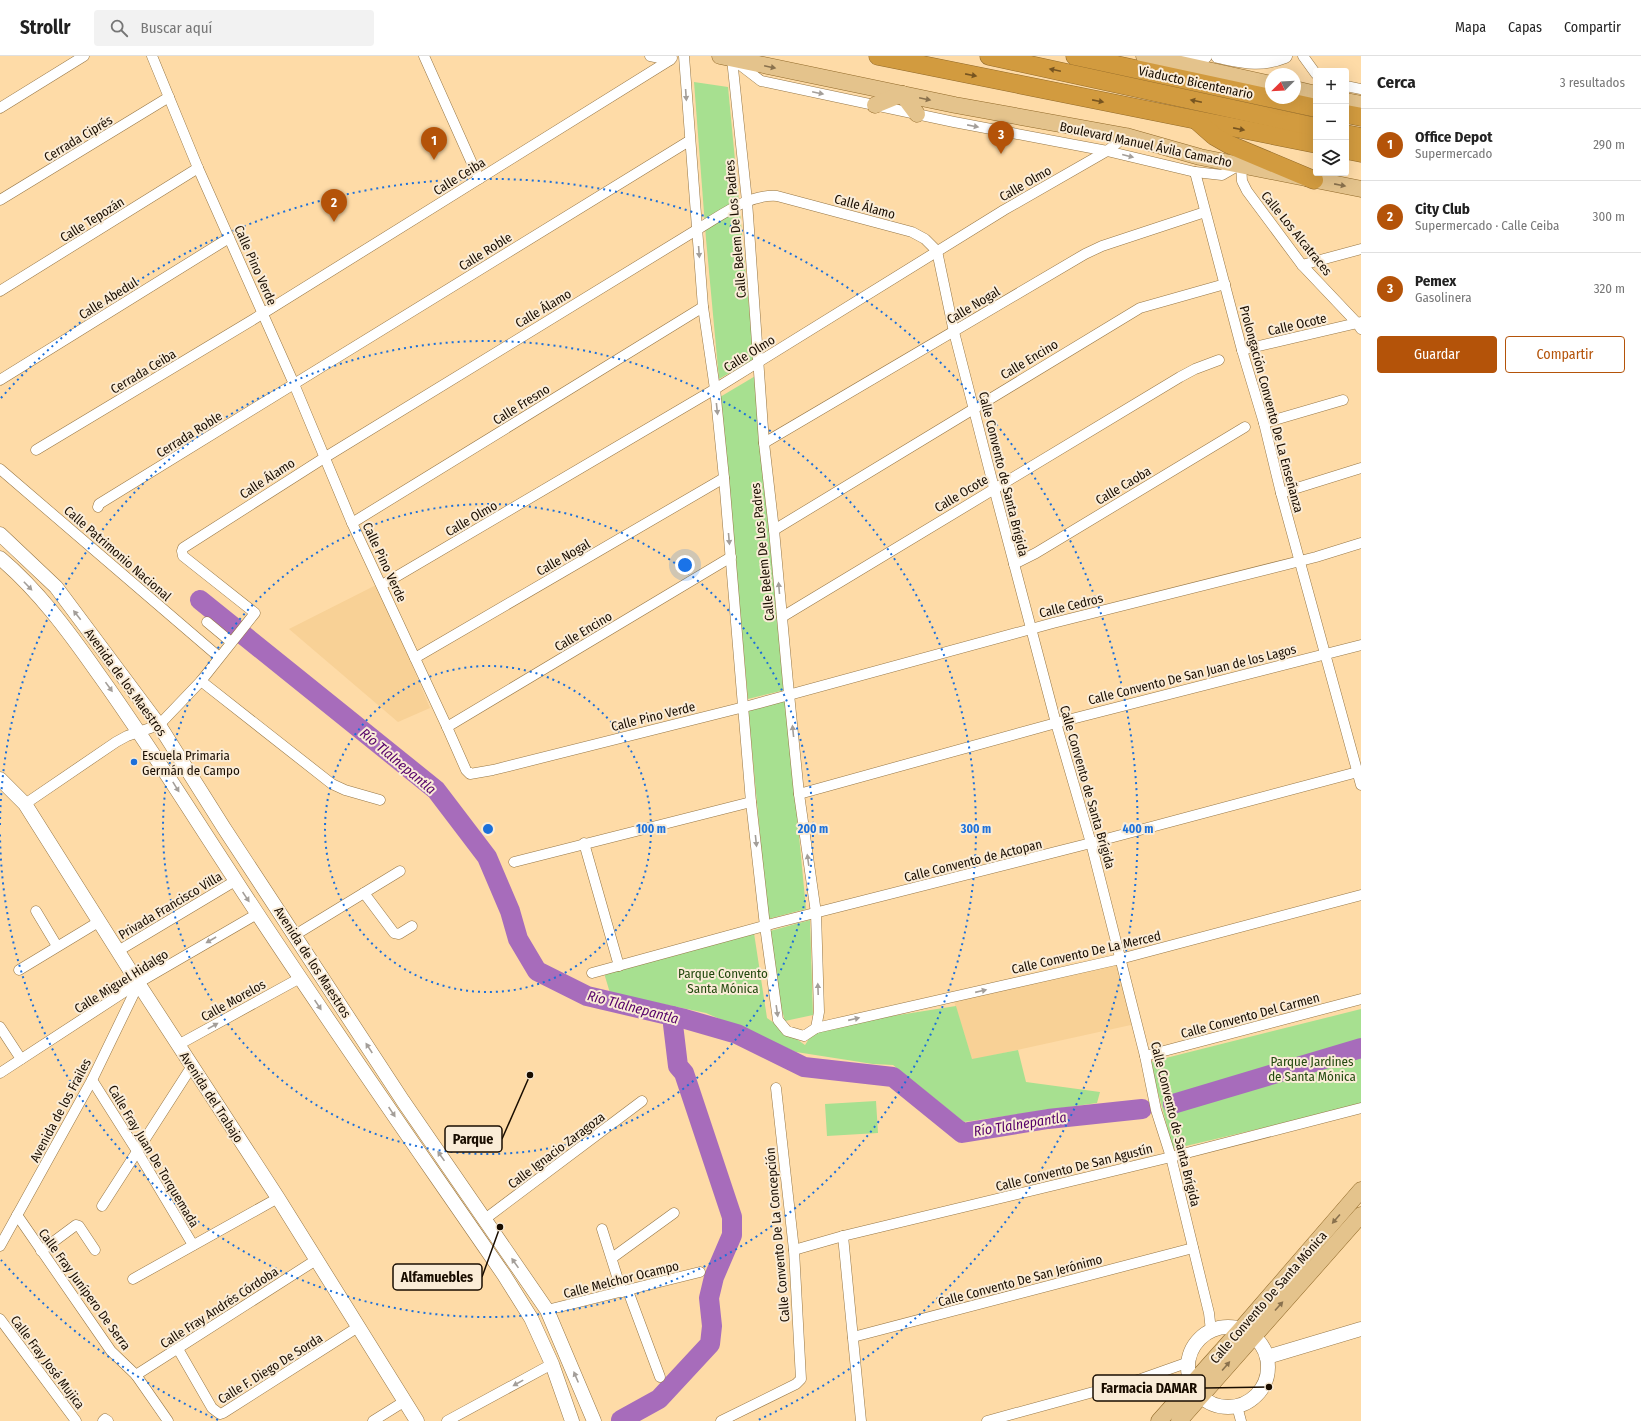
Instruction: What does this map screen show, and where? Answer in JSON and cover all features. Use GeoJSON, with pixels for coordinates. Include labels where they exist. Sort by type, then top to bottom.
{"type":"FeatureCollection","features":[{"type":"Feature","properties":{"kind":"highway"},"geometry":{"type":"LineString","coordinates":[[878,56],[1313,143]]}},
{"type":"Feature","properties":{"kind":"highway"},"geometry":{"type":"LineString","coordinates":[[989,56],[1313,126]]}},
{"type":"Feature","properties":{"kind":"highway","name":"Viaducto Bicentenario"},"geometry":{"type":"LineString","coordinates":[[1075,56],[1313,107]]}},
{"type":"Feature","properties":{"kind":"highway"},"geometry":{"type":"LineString","coordinates":[[1349,115],[1361,117]]}},
{"type":"Feature","properties":{"kind":"highway"},"geometry":{"type":"LineString","coordinates":[[1196,120],[1214,136],[1228,144],[1314,180]]}},
{"type":"Feature","properties":{"kind":"highway"},"geometry":{"type":"LineString","coordinates":[[1349,135],[1361,137]]}},
{"type":"Feature","properties":{"kind":"highway"},"geometry":{"type":"LineString","coordinates":[[1349,151],[1361,153]]}},
{"type":"Feature","properties":{"kind":"main road"},"geometry":{"type":"LineString","coordinates":[[1144,56],[1265,83]]}},
{"type":"Feature","properties":{"kind":"main road"},"geometry":{"type":"LineString","coordinates":[[1164,60],[1205,56]]}},
{"type":"Feature","properties":{"kind":"main road"},"geometry":{"type":"LineString","coordinates":[[1218,56],[1258,63],[1270,62],[1285,56]]}},
{"type":"Feature","properties":{"kind":"main road","name":"Boulevard Manuel Ávila Camacho"},"geometry":{"type":"LineString","coordinates":[[726,57],[902,94],[1126,136],[1200,157],[1361,189]]}},
{"type":"Feature","properties":{"kind":"main road"},"geometry":{"type":"LineString","coordinates":[[1301,90],[1313,93]]}},
{"type":"Feature","properties":{"kind":"main road"},"geometry":{"type":"LineString","coordinates":[[875,105],[902,94],[917,114]]}},
{"type":"Feature","properties":{"kind":"main road"},"geometry":{"type":"LineString","coordinates":[[1349,102],[1361,104]]}},
{"type":"Feature","properties":{"kind":"main road","name":"Avenida de los Maestros"},"geometry":{"type":"LineString","coordinates":[[0,534],[56,587],[159,725],[224,828],[399,1094],[548,1310],[593,1418]]}},
{"type":"Feature","properties":{"kind":"main road","name":"Avenida de los Maestros"},"geometry":{"type":"LineString","coordinates":[[0,558],[37,595],[68,631],[140,731],[257,914],[504,1275],[531,1318],[552,1364],[572,1421]]}},
{"type":"Feature","properties":{"kind":"main road","name":"Avenida del Trabajo"},"geometry":{"type":"LineString","coordinates":[[0,779],[25,804],[100,921],[138,984],[278,1198],[417,1421]]}},
{"type":"Feature","properties":{"kind":"main road","name":"Calle Convento De Santa Mónica"},"geometry":{"type":"LineString","coordinates":[[1159,1421],[1197,1389],[1247,1332],[1361,1190]]}},
{"type":"Feature","properties":{"kind":"main road","name":"Calle Convento De Santa Mónica"},"geometry":{"type":"LineString","coordinates":[[1247,1332],[1361,1215]]}},
{"type":"Feature","properties":{"kind":"main road"},"geometry":{"type":"LineString","coordinates":[[1224,1327],[1247,1332],[1264,1348],[1267,1357],[1267,1374],[1260,1391],[1246,1402],[1237,1406],[1218,1405],[1197,1389],[1190,1376],[1189,1362],[1192,1350],[1197,1342],[1211,1331],[1224,1327]]}},
{"type":"Feature","properties":{"kind":"main road"},"geometry":{"type":"LineString","coordinates":[[1267,1357],[1361,1329]]}},
{"type":"Feature","properties":{"kind":"main road","name":"Calle Convento De Santa Mónica"},"geometry":{"type":"LineString","coordinates":[[1179,1421],[1197,1389]]}},
{"type":"Feature","properties":{"kind":"street"},"geometry":{"type":"LineString","coordinates":[[0,108],[84,56]]}},
{"type":"Feature","properties":{"kind":"street","name":"Calle Pino Verde"},"geometry":{"type":"LineString","coordinates":[[152,56],[198,168],[294,384],[352,523],[448,727],[466,770],[472,774],[744,707],[789,694]]}},
{"type":"Feature","properties":{"kind":"street"},"geometry":{"type":"LineString","coordinates":[[424,56],[478,179]]}},
{"type":"Feature","properties":{"kind":"street"},"geometry":{"type":"LineString","coordinates":[[650,56],[672,58]]}},
{"type":"Feature","properties":{"kind":"street"},"geometry":{"type":"LineString","coordinates":[[684,56],[689,141],[698,229],[703,307],[715,389],[724,478],[751,802],[765,926],[778,1020],[787,1031],[804,1036],[816,1028]]}},
{"type":"Feature","properties":{"kind":"street"},"geometry":{"type":"LineString","coordinates":[[1303,56],[1313,70]]}},
{"type":"Feature","properties":{"kind":"street"},"geometry":{"type":"LineString","coordinates":[[726,57],[761,81],[917,114],[1107,150],[1195,172],[1222,175],[1241,164]]}},
{"type":"Feature","properties":{"kind":"street","name":"Calle Belem De Los Padres"},"geometry":{"type":"LineString","coordinates":[[726,57],[747,201],[760,362],[764,443],[774,530],[799,794],[816,913],[819,1012],[816,1028]]}},
{"type":"Feature","properties":{"kind":"street","name":"Calle Ceiba"},"geometry":{"type":"LineString","coordinates":[[262,313],[672,58]]}},
{"type":"Feature","properties":{"kind":"street"},"geometry":{"type":"LineString","coordinates":[[1349,87],[1361,89]]}},
{"type":"Feature","properties":{"kind":"street","name":"Cerrada Ciprés"},"geometry":{"type":"LineString","coordinates":[[0,200],[169,97]]}},
{"type":"Feature","properties":{"kind":"street","name":"Calle Olmo"},"geometry":{"type":"LineString","coordinates":[[382,585],[760,362],[937,251],[1107,150],[1126,136]]}},
{"type":"Feature","properties":{"kind":"street","name":"Calle Roble"},"geometry":{"type":"LineString","coordinates":[[294,384],[689,141]]}},
{"type":"Feature","properties":{"kind":"street","name":"Calle Los Alcatraces"},"geometry":{"type":"LineString","coordinates":[[1241,164],[1242,181],[1247,191],[1302,265],[1360,325]]}},
{"type":"Feature","properties":{"kind":"street","name":"Calle Tepozán"},"geometry":{"type":"LineString","coordinates":[[0,291],[198,168]]}},
{"type":"Feature","properties":{"kind":"street","name":"Prolongación Convento De La Enseñanza"},"geometry":{"type":"LineString","coordinates":[[1195,172],[1226,284],[1242,350],[1264,423],[1281,493],[1359,771],[1361,785]]}},
{"type":"Feature","properties":{"kind":"street","name":"Calle Álamo"},"geometry":{"type":"LineString","coordinates":[[233,639],[255,613],[183,556],[183,548],[324,458],[698,229],[747,201],[761,196],[777,196],[912,232],[925,239],[937,251]]}},
{"type":"Feature","properties":{"kind":"street","name":"Calle Nogal"},"geometry":{"type":"LineString","coordinates":[[764,443],[1085,254],[1102,246],[1205,212]]}},
{"type":"Feature","properties":{"kind":"street","name":"Calle Abedul"},"geometry":{"type":"LineString","coordinates":[[0,380],[230,238]]}},
{"type":"Feature","properties":{"kind":"street"},"geometry":{"type":"LineString","coordinates":[[1302,265],[1361,249]]}},
{"type":"Feature","properties":{"kind":"street","name":"Calle Convento de Santa Brígida"},"geometry":{"type":"LineString","coordinates":[[937,251],[954,332],[994,488],[1056,723],[1091,843],[1145,1056],[1155,1107],[1171,1157],[1209,1313],[1211,1331]]}},
{"type":"Feature","properties":{"kind":"street","name":"Calle Encino"},"geometry":{"type":"LineString","coordinates":[[774,530],[1140,308],[1226,284]]}},
{"type":"Feature","properties":{"kind":"street","name":"Calle Fresno"},"geometry":{"type":"LineString","coordinates":[[352,523],[703,307]]}},
{"type":"Feature","properties":{"kind":"street","name":"Cerrada Ceiba"},"geometry":{"type":"LineString","coordinates":[[36,450],[262,313]]}},
{"type":"Feature","properties":{"kind":"street","name":"Calle Ocote"},"geometry":{"type":"LineString","coordinates":[[1242,350],[1360,325]]}},
{"type":"Feature","properties":{"kind":"street","name":"Calle Ocote"},"geometry":{"type":"LineString","coordinates":[[782,617],[1180,377],[1195,369],[1219,360]]}},
{"type":"Feature","properties":{"kind":"street","name":"Cerrada Roble"},"geometry":{"type":"LineString","coordinates":[[98,507],[99,504],[294,384]]}},
{"type":"Feature","properties":{"kind":"street"},"geometry":{"type":"LineString","coordinates":[[1264,423],[1343,400]]}},
{"type":"Feature","properties":{"kind":"street","name":"Calle Caoba"},"geometry":{"type":"LineString","coordinates":[[1014,564],[1036,553],[1245,427]]}},
{"type":"Feature","properties":{"kind":"street","name":"Calle Patrimonio Nacional"},"geometry":{"type":"LineString","coordinates":[[0,468],[219,657]]}},
{"type":"Feature","properties":{"kind":"street"},"geometry":{"type":"LineString","coordinates":[[1281,493],[1361,468]]}},
{"type":"Feature","properties":{"kind":"street","name":"Calle Nogal"},"geometry":{"type":"LineString","coordinates":[[415,658],[724,478]]}},
{"type":"Feature","properties":{"kind":"street","name":"Calle Cedros"},"geometry":{"type":"LineString","coordinates":[[789,694],[1032,628],[1300,561],[1361,543]]}},
{"type":"Feature","properties":{"kind":"street","name":"Calle Encino"},"geometry":{"type":"LineString","coordinates":[[448,727],[731,557]]}},
{"type":"Feature","properties":{"kind":"street"},"geometry":{"type":"LineString","coordinates":[[25,804],[116,742],[140,731],[159,725],[201,681],[233,639],[207,622]]}},
{"type":"Feature","properties":{"kind":"street","name":"Calle Convento De San Juan de los Lagos"},"geometry":{"type":"LineString","coordinates":[[799,794],[1056,723],[1361,644]]}},
{"type":"Feature","properties":{"kind":"street"},"geometry":{"type":"LineString","coordinates":[[201,681],[332,784],[345,790],[380,800]]}},
{"type":"Feature","properties":{"kind":"street","name":"Calle Convento de Actopan"},"geometry":{"type":"LineString","coordinates":[[592,973],[765,926],[1091,843],[1359,771]]}},
{"type":"Feature","properties":{"kind":"street"},"geometry":{"type":"LineString","coordinates":[[514,862],[584,843],[751,802]]}},
{"type":"Feature","properties":{"kind":"street"},"geometry":{"type":"LineString","coordinates":[[584,843],[619,966]]}},
{"type":"Feature","properties":{"kind":"street"},"geometry":{"type":"LineString","coordinates":[[295,935],[400,871]]}},
{"type":"Feature","properties":{"kind":"street","name":"Privada Francisco Villa"},"geometry":{"type":"LineString","coordinates":[[118,951],[235,881]]}},
{"type":"Feature","properties":{"kind":"street"},"geometry":{"type":"LineString","coordinates":[[364,893],[394,933],[399,934],[412,926]]}},
{"type":"Feature","properties":{"kind":"street","name":"Calle Convento De La Merced"},"geometry":{"type":"LineString","coordinates":[[816,1028],[1120,959],[1361,895]]}},
{"type":"Feature","properties":{"kind":"street"},"geometry":{"type":"LineString","coordinates":[[36,911],[57,946]]}},
{"type":"Feature","properties":{"kind":"street","name":"Calle Miguel Hidalgo"},"geometry":{"type":"LineString","coordinates":[[0,1073],[138,984],[257,914]]}},
{"type":"Feature","properties":{"kind":"street"},"geometry":{"type":"LineString","coordinates":[[19,970],[100,921]]}},
{"type":"Feature","properties":{"kind":"street","name":"Calle Morelos"},"geometry":{"type":"LineString","coordinates":[[178,1045],[300,978]]}},
{"type":"Feature","properties":{"kind":"street","name":"Avenida de los Frailes"},"geometry":{"type":"LineString","coordinates":[[0,1246],[92,1080],[138,984]]}},
{"type":"Feature","properties":{"kind":"street","name":"Calle Convento Del Carmen"},"geometry":{"type":"LineString","coordinates":[[1145,1056],[1361,999]]}},
{"type":"Feature","properties":{"kind":"street"},"geometry":{"type":"LineString","coordinates":[[0,1027],[21,1059]]}},
{"type":"Feature","properties":{"kind":"street"},"geometry":{"type":"LineString","coordinates":[[102,1206],[192,1066]]}},
{"type":"Feature","properties":{"kind":"street","name":"Calle Fray Juan De Torquemada"},"geometry":{"type":"LineString","coordinates":[[92,1080],[193,1245]]}},
{"type":"Feature","properties":{"kind":"street","name":"Calle Convento De La Concepción"},"geometry":{"type":"LineString","coordinates":[[721,1421],[796,1384],[801,1379],[794,1250],[776,1088]]}},
{"type":"Feature","properties":{"kind":"street","name":"Calle Ignacio Zaragoza"},"geometry":{"type":"LineString","coordinates":[[484,1219],[642,1101]]}},
{"type":"Feature","properties":{"kind":"street","name":"Calle Convento De San Agustín"},"geometry":{"type":"LineString","coordinates":[[794,1250],[843,1236],[1171,1157],[1361,1108]]}},
{"type":"Feature","properties":{"kind":"street"},"geometry":{"type":"LineString","coordinates":[[133,1279],[278,1198]]}},
{"type":"Feature","properties":{"kind":"street"},"geometry":{"type":"LineString","coordinates":[[612,1258],[674,1213]]}},
{"type":"Feature","properties":{"kind":"street","name":"Calle Fray Junípero De Serra"},"geometry":{"type":"LineString","coordinates":[[17,1215],[111,1351],[136,1375],[168,1421]]}},
{"type":"Feature","properties":{"kind":"street"},"geometry":{"type":"LineString","coordinates":[[42,1251],[76,1225],[79,1226],[95,1250]]}},
{"type":"Feature","properties":{"kind":"street"},"geometry":{"type":"LineString","coordinates":[[602,1229],[625,1292],[660,1377]]}},
{"type":"Feature","properties":{"kind":"street"},"geometry":{"type":"LineString","coordinates":[[843,1236],[861,1421]]}},
{"type":"Feature","properties":{"kind":"street","name":"Calle Convento De San Jerónimo"},"geometry":{"type":"LineString","coordinates":[[853,1337],[1194,1248]]}},
{"type":"Feature","properties":{"kind":"street","name":"Calle Fray Andrés Córdoba"},"geometry":{"type":"LineString","coordinates":[[136,1375],[316,1260]]}},
{"type":"Feature","properties":{"kind":"street","name":"Calle Melchor Ocampo"},"geometry":{"type":"LineString","coordinates":[[548,1310],[625,1292],[700,1272]]}},
{"type":"Feature","properties":{"kind":"street","name":"Calle Fray José Mujica"},"geometry":{"type":"LineString","coordinates":[[0,1319],[76,1421]]}},
{"type":"Feature","properties":{"kind":"street","name":"Calle F. Diego De Sorda"},"geometry":{"type":"LineString","coordinates":[[178,1349],[212,1408],[220,1414],[223,1414],[358,1327]]}},
{"type":"Feature","properties":{"kind":"street"},"geometry":{"type":"LineString","coordinates":[[987,1421],[1141,1379],[1189,1362]]}},
{"type":"Feature","properties":{"kind":"street"},"geometry":{"type":"LineString","coordinates":[[448,1421],[552,1364]]}},
{"type":"Feature","properties":{"kind":"street"},"geometry":{"type":"LineString","coordinates":[[373,1421],[405,1401]]}},
{"type":"Feature","properties":{"kind":"street"},"geometry":{"type":"LineString","coordinates":[[1237,1406],[1241,1421]]}},
{"type":"Feature","properties":{"kind":"shaded area"},"geometry":{"type":"Polygon","coordinates":[[[378,584],[430,708],[398,722],[289,629],[378,584]]]}},
{"type":"Feature","properties":{"kind":"shaded area"},"geometry":{"type":"Polygon","coordinates":[[[1122,953],[1140,1023],[972,1060],[952,995],[1122,953]]]}},
{"type":"Feature","properties":{"kind":"green space"},"geometry":{"type":"Polygon","coordinates":[[[694,82],[728,87],[754,359],[719,379],[706,239],[694,82]]]}},
{"type":"Feature","properties":{"kind":"green space"},"geometry":{"type":"Polygon","coordinates":[[[757,375],[785,690],[748,699],[720,397],[757,375]]]}},
{"type":"Feature","properties":{"kind":"green space"},"geometry":{"type":"Polygon","coordinates":[[[786,699],[806,909],[768,919],[748,708],[786,699]]]}},
{"type":"Feature","properties":{"kind":"green space"},"geometry":{"type":"Polygon","coordinates":[[[810,920],[813,1015],[785,1021],[781,1007],[770,931],[810,920]]]}},
{"type":"Feature","properties":{"kind":"green space","name":"Parque Convento Santa Mónica"},"geometry":{"type":"Polygon","coordinates":[[[754,933],[767,1018],[805,1045],[816,1028],[956,1006],[972,1059],[1018,1050],[1026,1082],[1100,1092],[1097,1103],[964,1122],[893,1065],[873,1064],[796,1052],[706,1013],[610,993],[604,973],[754,933]]]}},
{"type":"Feature","properties":{"kind":"green space","name":"Parque Jardines de Santa Mónica"},"geometry":{"type":"Polygon","coordinates":[[[1361,1009],[1361,1105],[1173,1149],[1150,1062],[1361,1009]]]}},
{"type":"Feature","properties":{"kind":"green space"},"geometry":{"type":"Polygon","coordinates":[[[876,1101],[878,1133],[827,1136],[825,1104],[876,1101]]]}},
{"type":"Feature","properties":{"kind":"waterway","name":"Río Tlalnepantla"},"geometry":{"type":"LineString","coordinates":[[200,600],[436,790],[487,857],[510,911],[518,939],[537,971],[587,996],[685,1019],[737,1034],[804,1067],[893,1077],[962,1133],[1048,1119],[1142,1109]]}},
{"type":"Feature","properties":{"kind":"waterway"},"geometry":{"type":"LineString","coordinates":[[621,1420],[659,1399],[710,1344],[712,1326],[709,1298],[714,1277],[732,1235],[732,1217],[684,1073],[678,1066],[672,1016]]}},
{"type":"Feature","properties":{"kind":"waterway","name":"Río Tlalnepantla"},"geometry":{"type":"LineString","coordinates":[[1173,1104],[1361,1048]]}},
{"type":"Feature","properties":{"kind":"place","name":"Pemex"},"geometry":{"type":"Point","coordinates":[1001,154]}},
{"type":"Feature","properties":{"kind":"place","name":"Office Depot"},"geometry":{"type":"Point","coordinates":[434,160]}},
{"type":"Feature","properties":{"kind":"place","name":"City Club"},"geometry":{"type":"Point","coordinates":[334,222]}},
{"type":"Feature","properties":{"kind":"place","name":"Escuela Primaria Germán de Campo"},"geometry":{"type":"Point","coordinates":[134,762]}},
{"type":"Feature","properties":{"kind":"place","name":"Parque"},"geometry":{"type":"Point","coordinates":[530,1075]}},
{"type":"Feature","properties":{"kind":"place","name":"Alfamuebles"},"geometry":{"type":"Point","coordinates":[500,1227]}},
{"type":"Feature","properties":{"kind":"place","name":"Farmacia DAMAR"},"geometry":{"type":"Point","coordinates":[1269,1387]}}]}
